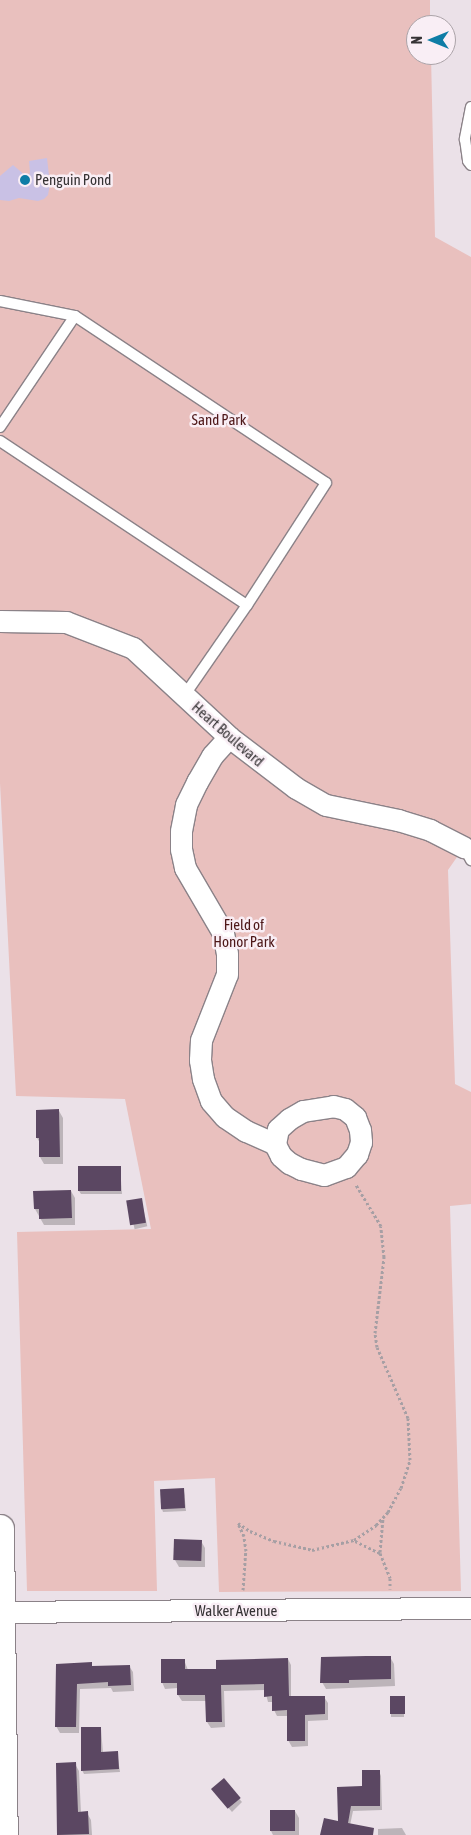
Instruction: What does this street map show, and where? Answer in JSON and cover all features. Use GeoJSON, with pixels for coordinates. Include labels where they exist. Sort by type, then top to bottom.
{"type":"FeatureCollection","features":[{"type":"Feature","properties":{"kind":"main road"},"geometry":{"type":"LineString","coordinates":[[0,1529],[4,1835]]}},
{"type":"Feature","properties":{"kind":"street","name":"Heart Boulevard"},"geometry":{"type":"LineString","coordinates":[[0,621],[66,622],[133,648],[230,737],[296,788],[326,805],[398,820],[430,830],[469,850]]}},
{"type":"Feature","properties":{"kind":"street"},"geometry":{"type":"LineString","coordinates":[[230,737],[212,756],[197,782],[186,805],[181,831],[181,849],[185,868],[223,933],[227,953],[227,974],[201,1040],[200,1060],[203,1079],[211,1101],[225,1117],[246,1131],[275,1144]]}},
{"type":"Feature","properties":{"kind":"street"},"geometry":{"type":"LineString","coordinates":[[333,1106],[345,1109],[355,1117],[360,1130],[361,1142],[358,1154],[346,1167],[324,1175],[301,1169],[281,1156],[275,1144],[278,1129],[289,1119],[303,1111],[333,1106]]}},
{"type":"Feature","properties":{"kind":"street","name":"Walker Avenue"},"geometry":{"type":"LineString","coordinates":[[1,1612],[471,1608]]}},
{"type":"Feature","properties":{"kind":"lane"},"geometry":{"type":"LineString","coordinates":[[471,107],[465,139],[468,161],[471,165]]}},
{"type":"Feature","properties":{"kind":"lane"},"geometry":{"type":"LineString","coordinates":[[0,301],[75,316],[326,483],[247,605],[184,696]]}},
{"type":"Feature","properties":{"kind":"lane"},"geometry":{"type":"LineString","coordinates":[[0,426],[75,316]]}},
{"type":"Feature","properties":{"kind":"lane"},"geometry":{"type":"LineString","coordinates":[[0,441],[247,605]]}},
{"type":"Feature","properties":{"kind":"path"},"geometry":{"type":"LineString","coordinates":[[242,1611],[246,1551],[244,1536],[238,1523],[265,1538],[305,1549],[328,1547],[354,1540],[383,1519],[401,1488],[410,1460],[408,1418],[377,1347],[375,1333],[384,1257],[381,1226],[346,1167]]}},
{"type":"Feature","properties":{"kind":"path"},"geometry":{"type":"LineString","coordinates":[[383,1519],[380,1553],[390,1578],[390,1610]]}},
{"type":"Feature","properties":{"kind":"path"},"geometry":{"type":"LineString","coordinates":[[354,1540],[380,1553]]}},
{"type":"Feature","properties":{"kind":"green space"},"geometry":{"type":"Polygon","coordinates":[[[0,0],[430,0],[430,15],[406,15],[406,65],[431,65],[435,237],[471,257],[471,844],[464,847],[448,870],[455,1084],[471,1092],[471,1204],[450,1206],[461,1591],[219,1592],[215,1478],[154,1481],[157,1591],[27,1591],[17,1232],[151,1229],[125,1099],[16,1096],[0,783],[0,0]]]}},
{"type":"Feature","properties":{"kind":"shaded area","name":"Penguin Pond"},"geometry":{"type":"Polygon","coordinates":[[[47,158],[50,184],[48,195],[44,199],[38,201],[19,198],[9,201],[0,200],[0,176],[13,165],[26,176],[30,173],[29,161],[47,158]]]}},
{"type":"Feature","properties":{"kind":"building"},"geometry":{"type":"Polygon","coordinates":[[[59,1109],[60,1157],[39,1157],[39,1138],[36,1138],[36,1110],[59,1109]]]}},
{"type":"Feature","properties":{"kind":"building"},"geometry":{"type":"Polygon","coordinates":[[[78,1166],[121,1166],[121,1191],[78,1191],[78,1166]]]}},
{"type":"Feature","properties":{"kind":"building"},"geometry":{"type":"Polygon","coordinates":[[[71,1190],[72,1218],[39,1219],[39,1209],[34,1209],[33,1191],[71,1190]]]}},
{"type":"Feature","properties":{"kind":"building"},"geometry":{"type":"Polygon","coordinates":[[[142,1198],[146,1223],[130,1225],[126,1201],[142,1198]]]}},
{"type":"Feature","properties":{"kind":"building"},"geometry":{"type":"Polygon","coordinates":[[[184,1488],[185,1508],[161,1509],[160,1489],[184,1488]]]}},
{"type":"Feature","properties":{"kind":"building"},"geometry":{"type":"Polygon","coordinates":[[[174,1539],[202,1540],[201,1561],[173,1560],[174,1539]]]}},
{"type":"Feature","properties":{"kind":"building"},"geometry":{"type":"Polygon","coordinates":[[[391,1656],[391,1679],[349,1680],[349,1683],[320,1683],[321,1657],[391,1656]]]}},
{"type":"Feature","properties":{"kind":"building"},"geometry":{"type":"Polygon","coordinates":[[[288,1658],[289,1696],[325,1696],[325,1714],[305,1715],[305,1741],[287,1741],[287,1710],[272,1711],[272,1696],[264,1697],[264,1684],[221,1685],[222,1722],[206,1722],[205,1695],[177,1695],[177,1683],[161,1683],[161,1659],[185,1659],[185,1669],[216,1669],[216,1660],[288,1658]]]}},
{"type":"Feature","properties":{"kind":"building"},"geometry":{"type":"Polygon","coordinates":[[[92,1662],[92,1666],[130,1665],[131,1685],[108,1686],[108,1682],[77,1684],[76,1727],[55,1727],[56,1664],[92,1662]]]}},
{"type":"Feature","properties":{"kind":"building"},"geometry":{"type":"Polygon","coordinates":[[[390,1696],[405,1696],[405,1714],[390,1714],[390,1696]]]}},
{"type":"Feature","properties":{"kind":"building"},"geometry":{"type":"Polygon","coordinates":[[[81,1727],[101,1727],[101,1752],[118,1751],[119,1769],[81,1771],[81,1727]]]}},
{"type":"Feature","properties":{"kind":"building"},"geometry":{"type":"Polygon","coordinates":[[[76,1762],[78,1812],[88,1811],[89,1834],[57,1835],[56,1763],[76,1762]]]}},
{"type":"Feature","properties":{"kind":"building"},"geometry":{"type":"Polygon","coordinates":[[[362,1770],[380,1770],[380,1806],[351,1806],[348,1823],[374,1828],[373,1835],[320,1835],[324,1818],[338,1821],[337,1787],[362,1786],[362,1770]]]}},
{"type":"Feature","properties":{"kind":"building"},"geometry":{"type":"Polygon","coordinates":[[[224,1778],[241,1798],[228,1809],[211,1789],[224,1778]]]}},
{"type":"Feature","properties":{"kind":"building"},"geometry":{"type":"Polygon","coordinates":[[[270,1810],[295,1810],[295,1831],[270,1831],[270,1810]]]}},
{"type":"Feature","properties":{"kind":"place","name":"Penguin Pond"},"geometry":{"type":"Point","coordinates":[25,180]}},
{"type":"Feature","properties":{"kind":"park label","name":"Sand Park"},"geometry":{"type":"Point","coordinates":[219,420]}},
{"type":"Feature","properties":{"kind":"park label","name":"Field of Honor Park"},"geometry":{"type":"Point","coordinates":[244,932]}}]}
